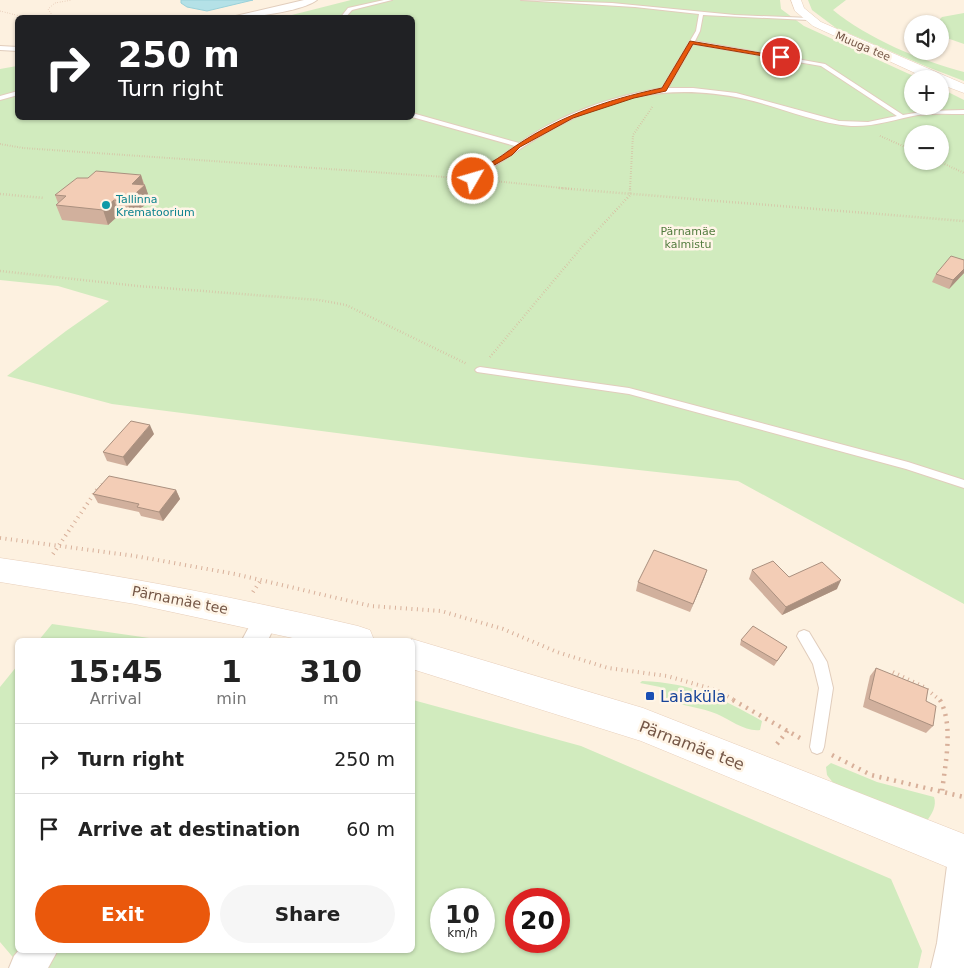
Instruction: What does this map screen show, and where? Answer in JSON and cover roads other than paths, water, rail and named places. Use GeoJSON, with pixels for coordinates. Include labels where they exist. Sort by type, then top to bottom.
{"type":"FeatureCollection","features":[{"type":"Feature","properties":{"kind":"main road","name":"Muuga tee"},"geometry":{"type":"LineString","coordinates":[[796,0],[799,9],[808,18],[829,31],[919,70]]}},
{"type":"Feature","properties":{"kind":"main road","name":"Muuga tee"},"geometry":{"type":"LineString","coordinates":[[949,83],[964,89]]}},
{"type":"Feature","properties":{"kind":"main road","name":"Pärnamäe tee"},"geometry":{"type":"LineString","coordinates":[[0,570],[159,595],[261,628],[342,638]]}},
{"type":"Feature","properties":{"kind":"main road","name":"Pärnamäe tee"},"geometry":{"type":"LineString","coordinates":[[415,655],[668,735],[964,856]]}},
{"type":"Feature","properties":{"kind":"street"},"geometry":{"type":"LineString","coordinates":[[247,15],[313,0]]}},
{"type":"Feature","properties":{"kind":"street"},"geometry":{"type":"LineString","coordinates":[[948,968],[954,943],[964,856]]}},
{"type":"Feature","properties":{"kind":"street"},"geometry":{"type":"LineString","coordinates":[[26,968],[38,953]]}},
{"type":"Feature","properties":{"kind":"lane"},"geometry":{"type":"LineString","coordinates":[[345,15],[350,9],[390,0]]}},
{"type":"Feature","properties":{"kind":"lane"},"geometry":{"type":"LineString","coordinates":[[524,0],[665,7],[735,16],[808,18]]}},
{"type":"Feature","properties":{"kind":"lane"},"geometry":{"type":"LineString","coordinates":[[664,90],[698,31],[701,13]]}},
{"type":"Feature","properties":{"kind":"lane"},"geometry":{"type":"LineString","coordinates":[[692,42],[823,65],[903,116]]}},
{"type":"Feature","properties":{"kind":"lane"},"geometry":{"type":"LineString","coordinates":[[0,48],[15,49]]}},
{"type":"Feature","properties":{"kind":"lane"},"geometry":{"type":"LineString","coordinates":[[473,179],[482,170],[518,145],[570,116],[632,96],[664,90],[711,92],[743,97],[852,124],[878,122],[917,113],[964,112]]}},
{"type":"Feature","properties":{"kind":"lane"},"geometry":{"type":"LineString","coordinates":[[0,98],[15,94]]}},
{"type":"Feature","properties":{"kind":"lane"},"geometry":{"type":"LineString","coordinates":[[415,116],[518,145]]}},
{"type":"Feature","properties":{"kind":"lane"},"geometry":{"type":"LineString","coordinates":[[480,370],[629,391],[908,466],[964,484]]}},
{"type":"Feature","properties":{"kind":"lane"},"geometry":{"type":"LineString","coordinates":[[804,636],[820,662],[826,688],[817,748]]}},
{"type":"Feature","properties":{"kind":"water"},"geometry":{"type":"Polygon","coordinates":[[[181,0],[253,0],[207,11],[187,7],[181,3],[181,0]]]}},
{"type":"Feature","properties":{"kind":"place","name":"Tallinna Krematoorium"},"geometry":{"type":"Point","coordinates":[106,205]}},
{"type":"Feature","properties":{"kind":"place","name":"Laiaküla"},"geometry":{"type":"Point","coordinates":[650,696]}},
{"type":"Feature","properties":{"kind":"park label","name":"Pärnamäe kalmistu"},"geometry":{"type":"Point","coordinates":[688,237]}}]}
